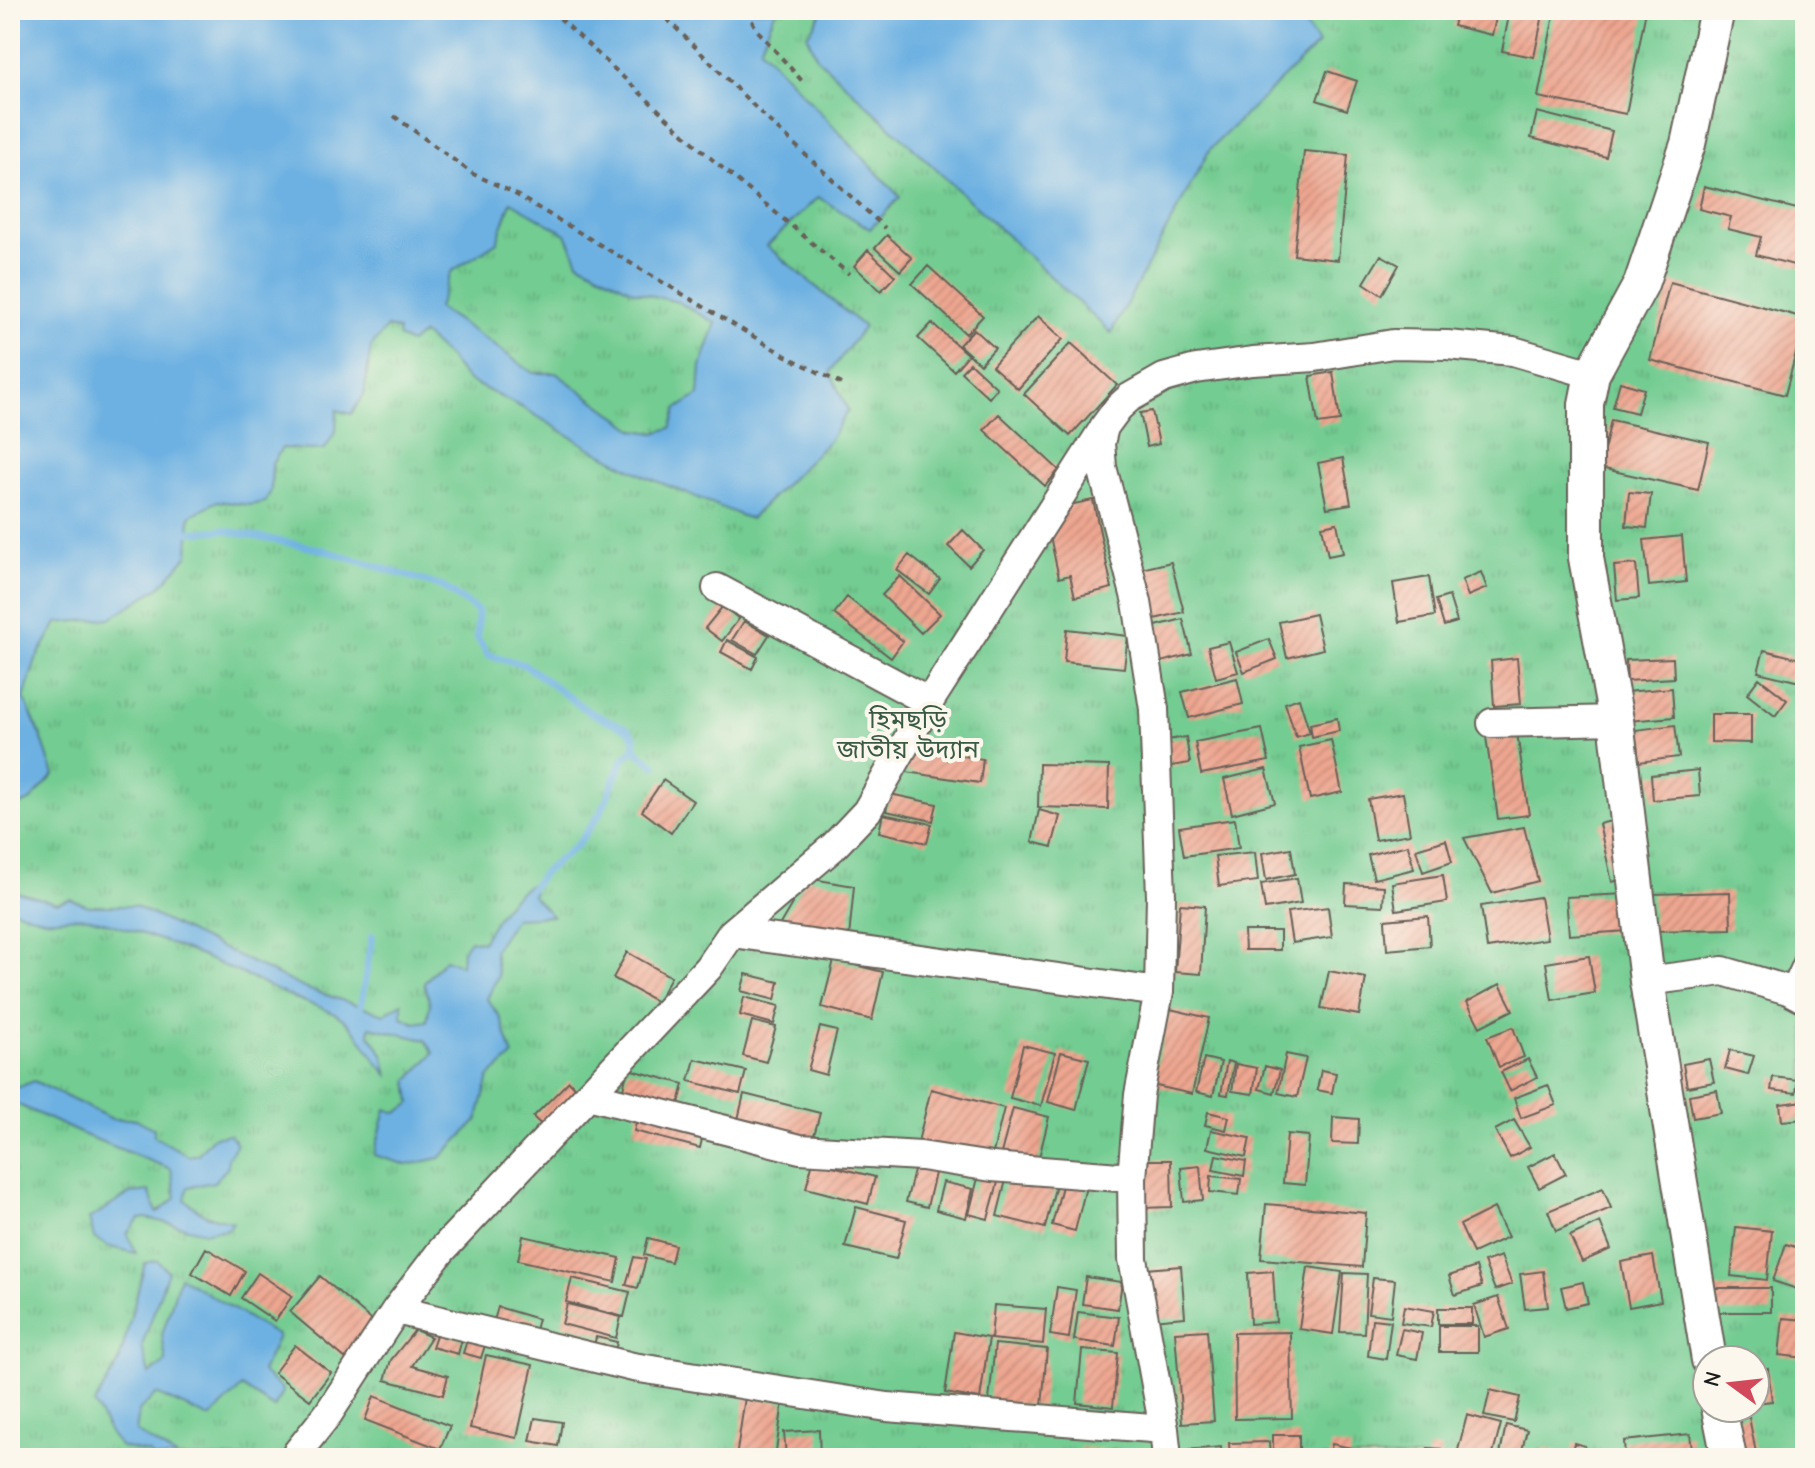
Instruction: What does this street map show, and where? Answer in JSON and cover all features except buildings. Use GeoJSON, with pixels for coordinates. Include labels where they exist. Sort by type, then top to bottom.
{"type":"FeatureCollection","features":[{"type":"Feature","properties":{"kind":"street"},"geometry":{"type":"LineString","coordinates":[[1706,1344],[1647,981],[1616,720],[1586,558],[1586,404],[1592,374],[1641,284],[1688,144],[1717,10]]}},
{"type":"Feature","properties":{"kind":"street"},"geometry":{"type":"LineString","coordinates":[[293,1458],[328,1414],[396,1310],[442,1250],[708,968],[732,933],[833,847],[867,811],[929,702],[1104,427],[1129,398],[1164,378],[1211,367],[1315,357],[1393,344],[1513,351],[1592,374]]}},
{"type":"Feature","properties":{"kind":"street"},"geometry":{"type":"LineString","coordinates":[[1104,427],[1100,443],[1102,467],[1137,602],[1154,709],[1161,896],[1159,992],[1139,1095],[1132,1178],[1133,1259],[1167,1458]]}},
{"type":"Feature","properties":{"kind":"street"},"geometry":{"type":"LineString","coordinates":[[717,588],[929,702]]}},
{"type":"Feature","properties":{"kind":"street"},"geometry":{"type":"LineString","coordinates":[[1492,723],[1616,720]]}},
{"type":"Feature","properties":{"kind":"street"},"geometry":{"type":"LineString","coordinates":[[732,933],[1159,992]]}},
{"type":"Feature","properties":{"kind":"street"},"geometry":{"type":"LineString","coordinates":[[1647,981],[1723,971],[1796,995]]}},
{"type":"Feature","properties":{"kind":"street"},"geometry":{"type":"LineString","coordinates":[[588,1095],[800,1149],[921,1156],[992,1167],[1132,1178]]}},
{"type":"Feature","properties":{"kind":"street"},"geometry":{"type":"LineString","coordinates":[[396,1310],[633,1367],[887,1407],[1164,1429]]}},
{"type":"Feature","properties":{"kind":"street"},"geometry":{"type":"LineString","coordinates":[[1722,1424],[1729,1458]]}},
{"type":"Feature","properties":{"kind":"lane"},"geometry":{"type":"LineString","coordinates":[[1796,995],[1805,953]]}},
{"type":"Feature","properties":{"kind":"path"},"geometry":{"type":"LineString","coordinates":[[551,10],[707,155],[849,274]]}},
{"type":"Feature","properties":{"kind":"path"},"geometry":{"type":"LineString","coordinates":[[658,10],[768,120],[885,228]]}},
{"type":"Feature","properties":{"kind":"path"},"geometry":{"type":"LineString","coordinates":[[746,10],[757,30],[803,82]]}},
{"type":"Feature","properties":{"kind":"path"},"geometry":{"type":"LineString","coordinates":[[394,116],[473,174],[510,191],[786,356],[842,384]]}},
{"type":"Feature","properties":{"kind":"green space","name":"হিমছড়ি জাতীয় উদ্যান"},"geometry":{"type":"Polygon","coordinates":[[[10,10],[1805,10],[1805,1458],[10,1458],[10,10]]]}},
{"type":"Feature","properties":{"kind":"water"},"geometry":{"type":"Polygon","coordinates":[[[10,10],[776,10],[760,48],[900,197],[870,229],[818,197],[767,246],[864,327],[830,372],[848,410],[830,440],[750,519],[644,476],[590,448],[525,409],[467,380],[423,334],[410,343],[398,337],[398,330],[387,327],[371,347],[364,395],[351,414],[337,410],[336,431],[325,449],[282,448],[272,464],[271,491],[265,502],[250,505],[217,501],[190,516],[188,555],[161,586],[111,618],[57,623],[36,659],[24,698],[54,775],[30,801],[10,809],[10,10]],[[511,202],[497,242],[451,272],[438,308],[533,373],[556,373],[635,430],[655,433],[671,428],[677,409],[699,395],[701,366],[716,323],[678,302],[633,291],[578,262],[566,234],[511,202]]]}},
{"type":"Feature","properties":{"kind":"water"},"geometry":{"type":"Polygon","coordinates":[[[823,10],[1296,10],[1318,44],[1210,149],[1111,333],[817,58],[807,36],[823,10]]]}},
{"type":"Feature","properties":{"kind":"water"},"geometry":{"type":"Polygon","coordinates":[[[535,882],[533,896],[552,916],[515,918],[494,950],[498,976],[487,999],[500,1017],[513,1056],[489,1077],[477,1121],[440,1158],[407,1165],[374,1155],[386,1109],[397,1113],[411,1103],[408,1080],[434,1053],[425,1040],[370,1027],[369,1034],[383,1054],[388,1075],[349,1025],[330,1011],[139,933],[88,918],[45,919],[10,909],[10,890],[57,903],[70,899],[89,906],[135,906],[304,988],[384,1014],[402,1003],[402,1017],[415,1023],[427,1021],[430,1003],[424,983],[445,959],[461,965],[462,951],[470,940],[482,942],[510,900],[535,882]]]}},
{"type":"Feature","properties":{"kind":"water"},"geometry":{"type":"Polygon","coordinates":[[[34,1081],[112,1119],[136,1119],[154,1129],[154,1136],[189,1156],[198,1154],[213,1137],[230,1134],[237,1144],[228,1158],[228,1167],[214,1182],[188,1187],[185,1200],[205,1215],[233,1222],[228,1229],[205,1232],[139,1219],[127,1234],[136,1253],[110,1247],[94,1238],[89,1219],[131,1193],[149,1191],[157,1213],[176,1198],[171,1169],[10,1101],[10,1084],[19,1087],[34,1081]]]}},
{"type":"Feature","properties":{"kind":"water"},"geometry":{"type":"Polygon","coordinates":[[[157,1260],[168,1271],[142,1346],[149,1374],[166,1362],[162,1335],[180,1277],[278,1336],[262,1372],[283,1390],[274,1408],[242,1387],[210,1418],[156,1394],[139,1411],[136,1432],[178,1458],[153,1458],[149,1453],[121,1447],[111,1436],[94,1404],[119,1362],[145,1263],[157,1260]]]}},
{"type":"Feature","properties":{"kind":"waterway"},"geometry":{"type":"LineString","coordinates":[[183,533],[222,530],[320,549],[443,587],[478,611],[477,637],[488,655],[525,665],[589,712],[628,729],[635,738],[634,749],[623,759],[601,812],[577,845],[543,873],[530,890]]}},
{"type":"Feature","properties":{"kind":"waterway"},"geometry":{"type":"LineString","coordinates":[[634,749],[655,766]]}},
{"type":"Feature","properties":{"kind":"waterway"},"geometry":{"type":"LineString","coordinates":[[359,1015],[372,936]]}}]}
